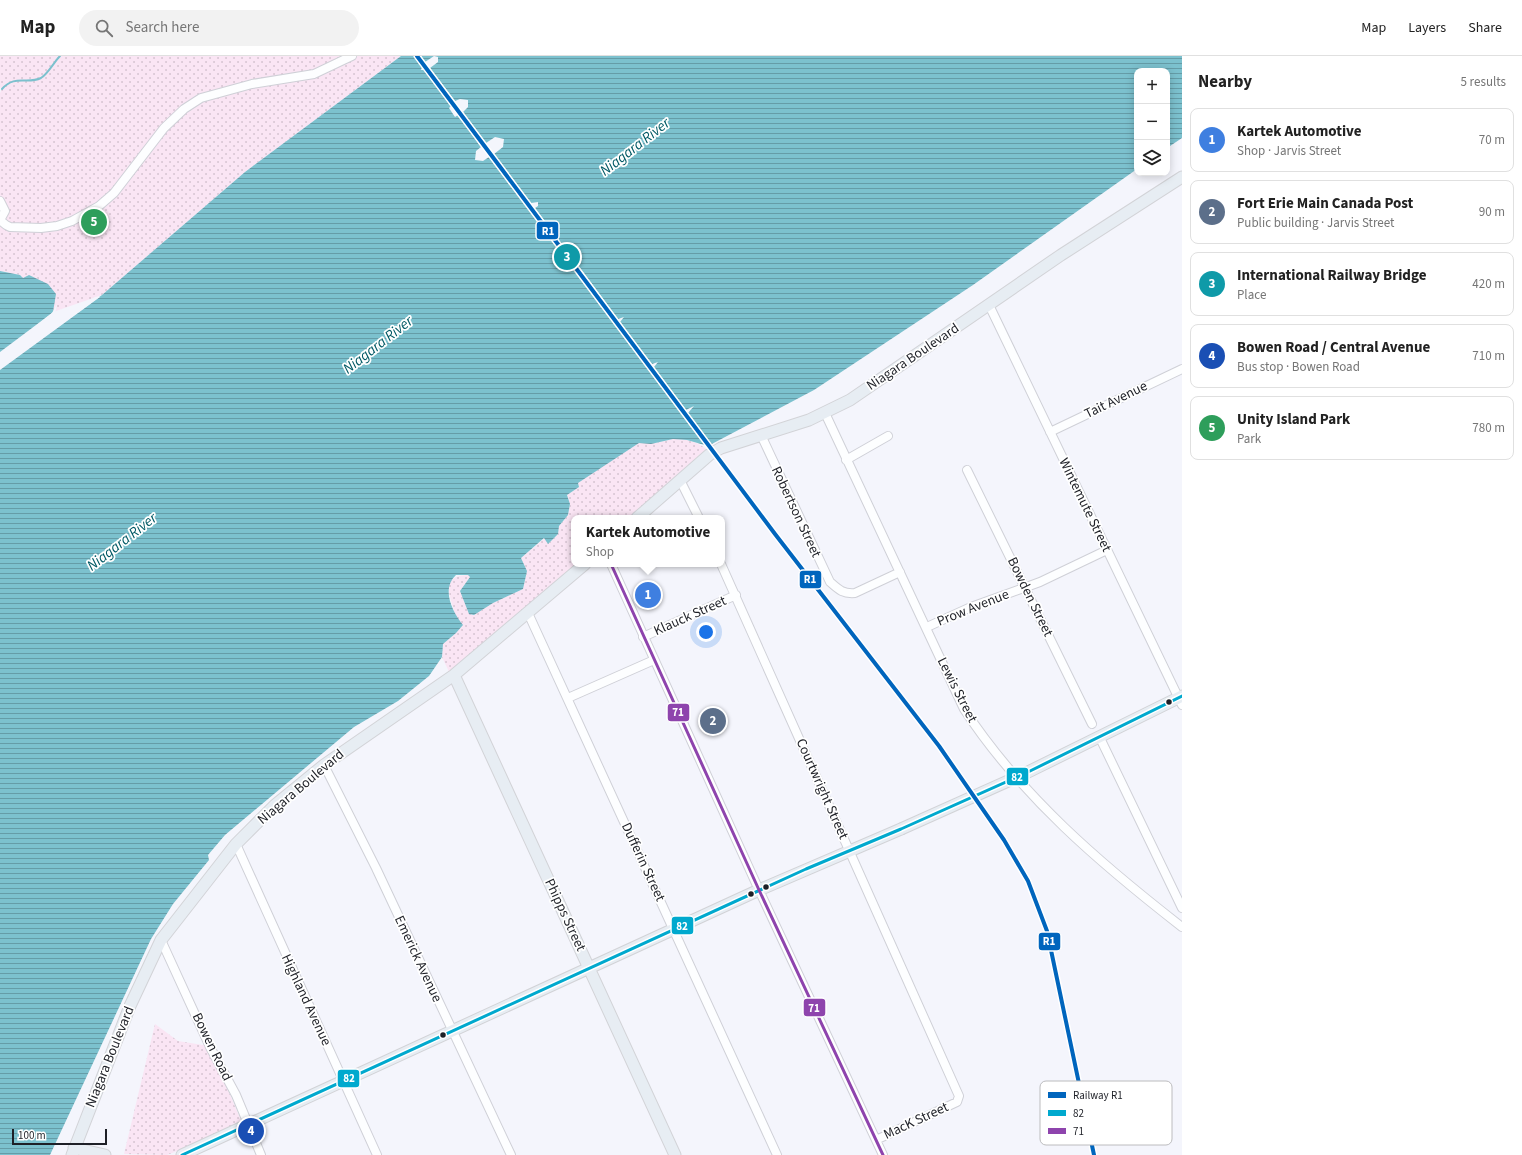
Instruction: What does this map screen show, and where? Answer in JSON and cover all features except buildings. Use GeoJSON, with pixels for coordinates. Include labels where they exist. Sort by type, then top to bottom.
{"type":"FeatureCollection","features":[{"type":"Feature","properties":{"kind":"main road","name":"Niagara Boulevard"},"geometry":{"type":"LineString","coordinates":[[640,515],[709,455],[721,448],[825,413],[850,400],[1067,251],[1182,177]]}},
{"type":"Feature","properties":{"kind":"main road","name":"Niagara Boulevard"},"geometry":{"type":"LineString","coordinates":[[73,1151],[130,1006],[161,940],[236,844],[275,805],[324,765],[454,675],[582,567]]}},
{"type":"Feature","properties":{"kind":"main road","name":"Phipps Street"},"geometry":{"type":"LineString","coordinates":[[454,675],[675,1155]]}},
{"type":"Feature","properties":{"kind":"main road"},"geometry":{"type":"LineString","coordinates":[[182,1155],[249,1126],[451,1031],[759,890],[1026,773],[1181,699]]}},
{"type":"Feature","properties":{"kind":"main road"},"geometry":{"type":"LineString","coordinates":[[73,1151],[97,1154]]}},
{"type":"Feature","properties":{"kind":"street"},"geometry":{"type":"LineString","coordinates":[[0,201],[5,211],[0,220],[10,227],[51,227],[72,221],[90,212],[106,200],[164,128],[192,103],[212,94],[252,84],[314,74],[352,56]]}},
{"type":"Feature","properties":{"kind":"street","name":"Wintemute Street"},"geometry":{"type":"LineString","coordinates":[[989,304],[1107,550],[1181,699]]}},
{"type":"Feature","properties":{"kind":"street","name":"Tait Avenue"},"geometry":{"type":"LineString","coordinates":[[1050,432],[1182,369]]}},
{"type":"Feature","properties":{"kind":"street","name":"Lewis Street"},"geometry":{"type":"LineString","coordinates":[[825,413],[846,460],[927,627],[964,709],[984,739],[1038,802],[1115,874],[1179,920],[1182,927]]}},
{"type":"Feature","properties":{"kind":"street","name":"Robertson Street"},"geometry":{"type":"LineString","coordinates":[[761,435],[830,582],[840,592],[847,594],[855,593],[900,572]]}},
{"type":"Feature","properties":{"kind":"street"},"geometry":{"type":"LineString","coordinates":[[846,460],[888,436]]}},
{"type":"Feature","properties":{"kind":"street","name":"Bowden Street"},"geometry":{"type":"LineString","coordinates":[[967,470],[1092,724]]}},
{"type":"Feature","properties":{"kind":"street"},"geometry":{"type":"LineString","coordinates":[[680,480],[698,515]]}},
{"type":"Feature","properties":{"kind":"street","name":"Prow Avenue"},"geometry":{"type":"LineString","coordinates":[[927,627],[982,602],[1026,588],[1107,550]]}},
{"type":"Feature","properties":{"kind":"street"},"geometry":{"type":"LineString","coordinates":[[612,567],[759,890],[883,1155]]}},
{"type":"Feature","properties":{"kind":"street","name":"Courtwright Street"},"geometry":{"type":"LineString","coordinates":[[722,567],[959,1096],[957,1102]]}},
{"type":"Feature","properties":{"kind":"street","name":"Klauck Street"},"geometry":{"type":"LineString","coordinates":[[643,637],[736,595]]}},
{"type":"Feature","properties":{"kind":"street","name":"Dufferin Street"},"geometry":{"type":"LineString","coordinates":[[528,613],[777,1155]]}},
{"type":"Feature","properties":{"kind":"street"},"geometry":{"type":"LineString","coordinates":[[568,698],[654,660]]}},
{"type":"Feature","properties":{"kind":"street"},"geometry":{"type":"LineString","coordinates":[[1100,738],[1182,908]]}},
{"type":"Feature","properties":{"kind":"street","name":"Emerick Avenue"},"geometry":{"type":"LineString","coordinates":[[324,765],[376,868],[451,1031],[511,1155]]}},
{"type":"Feature","properties":{"kind":"street","name":"Highland Avenue"},"geometry":{"type":"LineString","coordinates":[[236,844],[378,1155]]}},
{"type":"Feature","properties":{"kind":"street","name":"Bowen Road"},"geometry":{"type":"LineString","coordinates":[[161,940],[210,1047],[236,1095],[261,1155]]}},
{"type":"Feature","properties":{"kind":"street","name":"MacK Street"},"geometry":{"type":"LineString","coordinates":[[876,1140],[957,1102]]}},
{"type":"Feature","properties":{"kind":"shaded area"},"geometry":{"type":"Polygon","coordinates":[[[0,56],[401,56],[245,172],[102,295],[53,312],[20,275],[0,271],[0,93],[2,89],[0,87],[0,56]]]}},
{"type":"Feature","properties":{"kind":"shaded area"},"geometry":{"type":"Polygon","coordinates":[[[673,439],[682,439],[691,441],[706,449],[633,515],[571,515],[571,567],[575,567],[450,674],[442,657],[443,644],[456,633],[455,614],[449,594],[450,583],[453,579],[459,576],[468,575],[470,577],[460,591],[474,615],[493,603],[523,589],[527,571],[521,558],[545,538],[548,544],[558,534],[559,526],[568,515],[570,504],[567,495],[579,487],[578,483],[637,443],[651,444],[673,439]]]}},
{"type":"Feature","properties":{"kind":"shaded area"},"geometry":{"type":"Polygon","coordinates":[[[155,1024],[178,1041],[209,1046],[243,1125],[167,1155],[124,1154],[155,1024]]]}},
{"type":"Feature","properties":{"kind":"water","name":"Niagara River"},"geometry":{"type":"Polygon","coordinates":[[[401,56],[1182,56],[1182,138],[1170,146],[1170,68],[1134,68],[1134,171],[973,285],[814,390],[708,446],[687,440],[673,439],[651,444],[639,443],[578,483],[579,487],[567,495],[570,504],[568,515],[559,526],[558,534],[548,544],[544,538],[521,558],[527,571],[523,589],[493,603],[474,615],[469,614],[460,591],[470,577],[468,575],[456,575],[449,587],[449,593],[452,607],[463,625],[443,644],[442,657],[429,676],[398,701],[354,727],[225,835],[208,855],[209,860],[173,904],[151,939],[50,1155],[0,1155],[0,369],[102,295],[245,172],[401,56]]]}},
{"type":"Feature","properties":{"kind":"water"},"geometry":{"type":"Polygon","coordinates":[[[0,271],[20,275],[23,278],[29,275],[48,284],[56,294],[53,312],[0,355],[0,271]]]}},
{"type":"Feature","properties":{"kind":"pier"},"geometry":{"type":"Polygon","coordinates":[[[414,56],[421,56],[425,62],[434,56],[438,57],[438,62],[430,68],[455,101],[460,99],[468,100],[468,107],[463,112],[486,143],[495,137],[504,139],[503,147],[494,154],[531,203],[538,202],[538,206],[535,208],[575,262],[582,259],[578,265],[618,319],[624,317],[620,322],[652,364],[658,362],[654,367],[686,410],[694,406],[688,413],[712,445],[707,447],[489,157],[483,161],[475,160],[476,151],[481,147],[458,115],[455,117],[449,108],[451,106],[424,70],[421,70],[422,67],[414,56]]]}},
{"type":"Feature","properties":{"kind":"pier"},"geometry":{"type":"Polygon","coordinates":[[[95,297],[100,297],[0,370],[0,367],[95,297]]]}},
{"type":"Feature","properties":{"kind":"pier"},"geometry":{"type":"Polygon","coordinates":[[[57,304],[55,314],[0,357],[0,352],[52,313],[57,304]]]}},
{"type":"Feature","properties":{"kind":"waterway"},"geometry":{"type":"LineString","coordinates":[[2,89],[12,82],[31,81],[41,78],[60,56]]}},
{"type":"Feature","properties":{"kind":"rail line","name":"R1"},"geometry":{"type":"LineString","coordinates":[[417,56],[775,534],[939,746],[1004,840],[1028,881],[1047,931],[1078,1081]]}},
{"type":"Feature","properties":{"kind":"rail line","name":"R1"},"geometry":{"type":"LineString","coordinates":[[1092,1145],[1094,1155]]}},
{"type":"Feature","properties":{"kind":"transit line","name":"71"},"geometry":{"type":"LineString","coordinates":[[612,567],[759,890],[883,1155]]}},
{"type":"Feature","properties":{"kind":"transit line","name":"82"},"geometry":{"type":"LineString","coordinates":[[182,1155],[806,869],[901,829],[1026,773],[1182,696]]}},
{"type":"Feature","properties":{"kind":"place","name":"Unity Island Park"},"geometry":{"type":"Point","coordinates":[94,222]}},
{"type":"Feature","properties":{"kind":"place","name":"International Railway Bridge"},"geometry":{"type":"Point","coordinates":[567,257]}},
{"type":"Feature","properties":{"kind":"place","name":"Kartek Automotive"},"geometry":{"type":"Point","coordinates":[648,595]}},
{"type":"Feature","properties":{"kind":"place","name":"Fort Erie Main Canada Post"},"geometry":{"type":"Point","coordinates":[713,721]}},
{"type":"Feature","properties":{"kind":"place","name":"Bowen Road / Central Avenue"},"geometry":{"type":"Point","coordinates":[251,1131]}}]}
